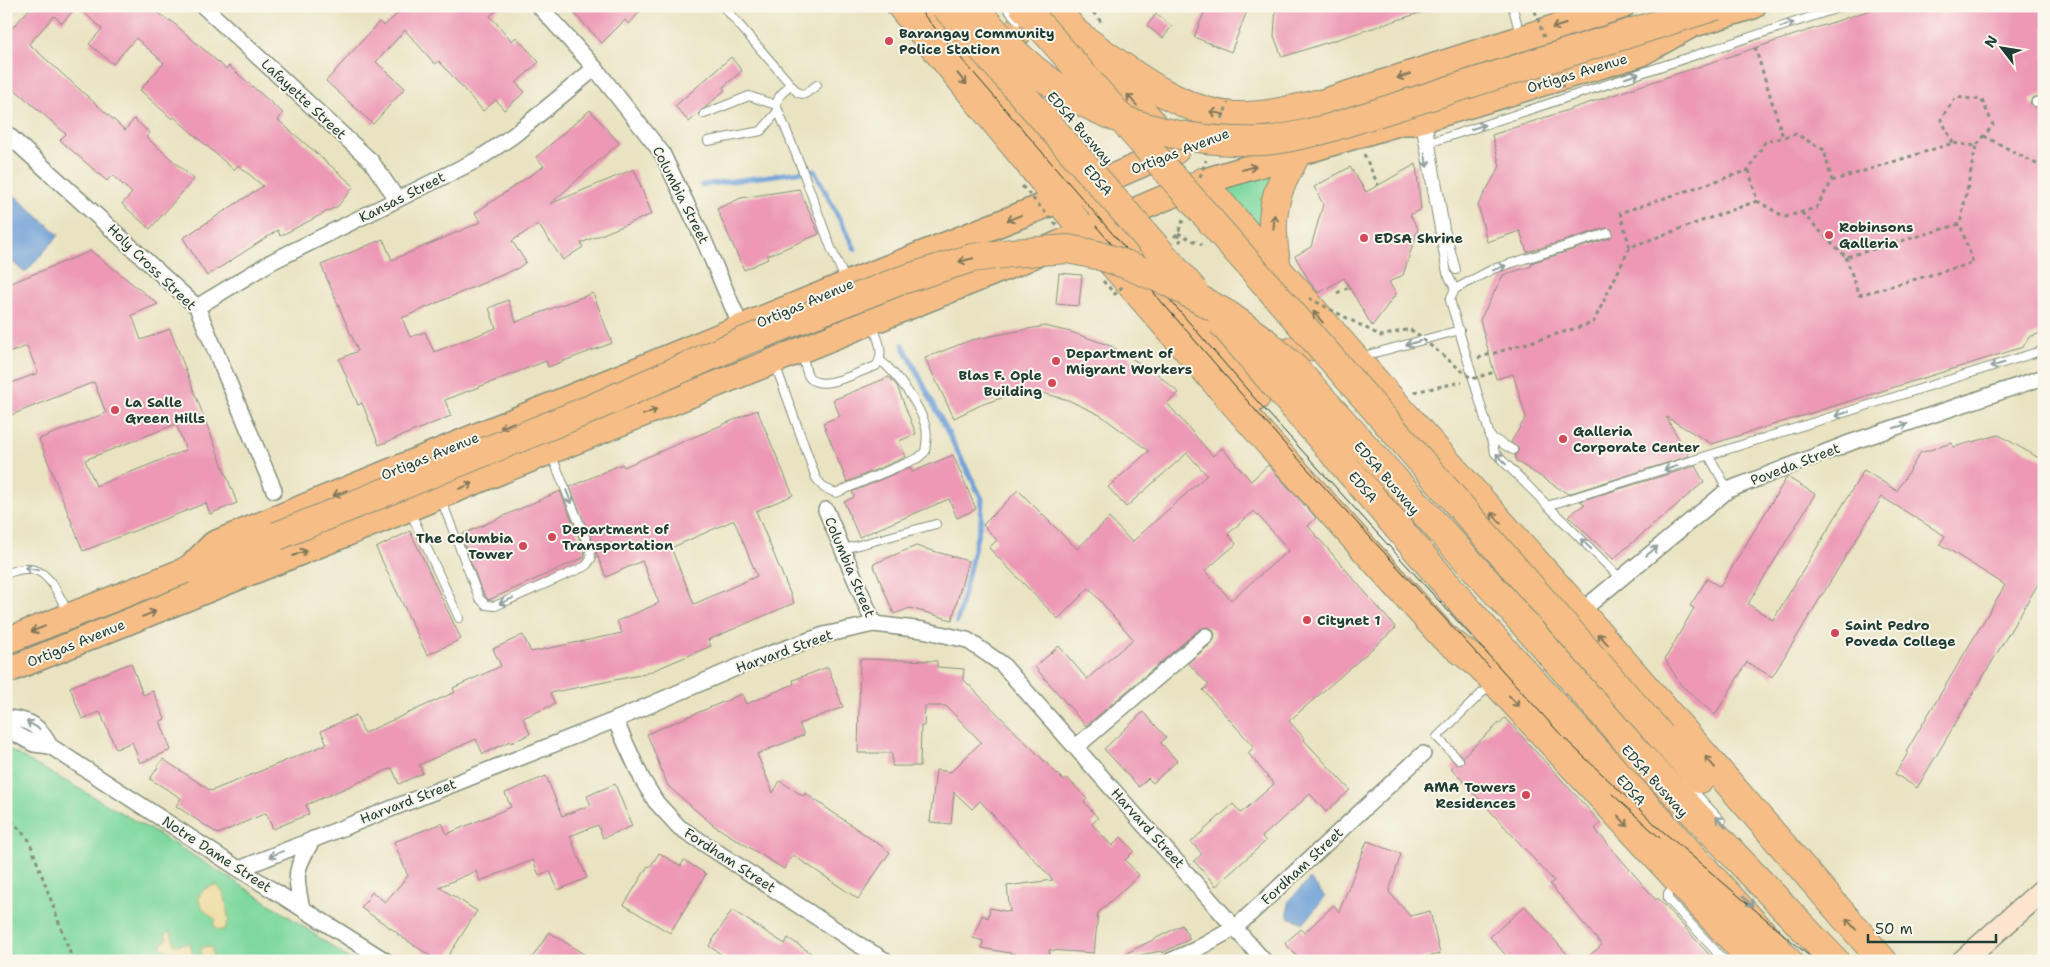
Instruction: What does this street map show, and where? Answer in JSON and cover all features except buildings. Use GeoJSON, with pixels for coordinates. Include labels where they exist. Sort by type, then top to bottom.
{"type":"FeatureCollection","features":[{"type":"Feature","properties":{"kind":"highway"},"geometry":{"type":"LineString","coordinates":[[901,6],[1081,186]]}},
{"type":"Feature","properties":{"kind":"highway"},"geometry":{"type":"LineString","coordinates":[[926,6],[980,50],[1107,219],[1257,401],[1456,626],[1488,673],[1680,883],[1692,910],[1754,961]]}},
{"type":"Feature","properties":{"kind":"highway"},"geometry":{"type":"LineString","coordinates":[[1053,6],[1175,150]]}},
{"type":"Feature","properties":{"kind":"highway"},"geometry":{"type":"LineString","coordinates":[[960,9],[1009,46],[1030,66],[1072,94],[1121,120],[1184,137],[1206,140],[1263,141],[1323,130],[1716,6]]}},
{"type":"Feature","properties":{"kind":"highway","name":"EDSA"},"geometry":{"type":"LineString","coordinates":[[960,9],[1183,278],[1484,628],[1788,961]]}},
{"type":"Feature","properties":{"kind":"highway"},"geometry":{"type":"LineString","coordinates":[[980,50],[994,51],[1006,44],[1023,23],[1025,14]]}},
{"type":"Feature","properties":{"kind":"highway"},"geometry":{"type":"LineString","coordinates":[[1025,14],[1661,736],[1721,788],[1883,961]]}},
{"type":"Feature","properties":{"kind":"highway"},"geometry":{"type":"LineString","coordinates":[[1074,32],[1141,79],[1191,106],[1216,114],[1234,116],[1265,115],[1317,104]]}},
{"type":"Feature","properties":{"kind":"highway"},"geometry":{"type":"LineString","coordinates":[[1277,270],[1273,247],[1273,221],[1277,195],[1295,154]]}},
{"type":"Feature","properties":{"kind":"highway"},"geometry":{"type":"LineString","coordinates":[[1202,182],[1352,356],[1580,612],[1858,961]]}},
{"type":"Feature","properties":{"kind":"highway"},"geometry":{"type":"LineString","coordinates":[[1107,219],[1134,287]]}},
{"type":"Feature","properties":{"kind":"highway"},"geometry":{"type":"LineString","coordinates":[[189,569],[277,536],[588,410],[742,342],[902,280],[972,258],[1010,253],[1068,249],[1096,255],[1125,264],[1168,282],[1228,315],[1264,341],[1295,370],[1506,603],[1640,756],[1835,961]]}},
{"type":"Feature","properties":{"kind":"highway"},"geometry":{"type":"LineString","coordinates":[[1014,264],[1045,259],[1077,261],[1107,271],[1134,287],[1262,435],[1444,637],[1488,673]]}},
{"type":"Feature","properties":{"kind":"highway"},"geometry":{"type":"LineString","coordinates":[[1133,259],[1250,402],[1257,401]]}},
{"type":"Feature","properties":{"kind":"highway"},"geometry":{"type":"LineString","coordinates":[[1257,401],[1266,372],[1287,353],[1314,346],[1332,347],[1352,356]]}},
{"type":"Feature","properties":{"kind":"main road","name":"Ortigas Avenue"},"geometry":{"type":"LineString","coordinates":[[6,641],[189,569],[214,544],[742,329],[1081,186],[1175,150],[1622,6]]}},
{"type":"Feature","properties":{"kind":"main road","name":"Ortigas Avenue"},"geometry":{"type":"LineString","coordinates":[[6,671],[1014,264],[1107,219],[1202,182],[1417,118],[1691,25],[1753,6]]}},
{"type":"Feature","properties":{"kind":"main road"},"geometry":{"type":"LineString","coordinates":[[1272,118],[1264,130],[1265,141],[1271,152],[1295,154]]}},
{"type":"Feature","properties":{"kind":"main road"},"geometry":{"type":"LineString","coordinates":[[1175,150],[1202,182]]}},
{"type":"Feature","properties":{"kind":"main road"},"geometry":{"type":"LineString","coordinates":[[1107,219],[1133,259]]}},
{"type":"Feature","properties":{"kind":"main road"},"geometry":{"type":"LineString","coordinates":[[609,382],[606,390],[609,408],[625,422]]}},
{"type":"Feature","properties":{"kind":"main road"},"geometry":{"type":"LineString","coordinates":[[570,398],[582,405],[588,417],[589,423],[584,438]]}},
{"type":"Feature","properties":{"kind":"main road"},"geometry":{"type":"LineString","coordinates":[[545,409],[543,417],[544,431],[555,450]]}},
{"type":"Feature","properties":{"kind":"street","name":"Lafayette Street"},"geometry":{"type":"LineString","coordinates":[[203,6],[371,160],[397,199]]}},
{"type":"Feature","properties":{"kind":"street","name":"Columbia Street"},"geometry":{"type":"LineString","coordinates":[[539,6],[595,68],[662,153],[703,238],[742,329]]}},
{"type":"Feature","properties":{"kind":"street","name":"Kansas Street"},"geometry":{"type":"LineString","coordinates":[[196,307],[272,262],[477,160],[496,148],[595,68]]}},
{"type":"Feature","properties":{"kind":"street","name":"Holy Cross Street"},"geometry":{"type":"LineString","coordinates":[[6,133],[196,307],[274,490]]}},
{"type":"Feature","properties":{"kind":"street","name":"Poveda Street"},"geometry":{"type":"LineString","coordinates":[[1580,612],[1728,490],[1852,442],[2044,377]]}},
{"type":"Feature","properties":{"kind":"street","name":"Columbia Street"},"geometry":{"type":"LineString","coordinates":[[826,510],[874,624]]}},
{"type":"Feature","properties":{"kind":"street","name":"Harvard Street"},"geometry":{"type":"LineString","coordinates":[[239,869],[615,720],[761,657],[824,634],[874,624],[923,630],[967,640],[1002,664],[1264,961]]}},
{"type":"Feature","properties":{"kind":"street"},"geometry":{"type":"LineString","coordinates":[[1076,747],[1206,636]]}},
{"type":"Feature","properties":{"kind":"street","name":"Notre Dame Street"},"geometry":{"type":"LineString","coordinates":[[7,717],[14,733],[34,744],[50,746],[239,869],[386,961]]}},
{"type":"Feature","properties":{"kind":"street","name":"Fordham Street"},"geometry":{"type":"LineString","coordinates":[[615,720],[642,779],[656,802],[679,827],[886,961]]}},
{"type":"Feature","properties":{"kind":"street","name":"Fordham Street"},"geometry":{"type":"LineString","coordinates":[[1170,961],[1198,949],[1236,927],[1423,754]]}},
{"type":"Feature","properties":{"kind":"street"},"geometry":{"type":"LineString","coordinates":[[302,908],[296,873],[300,861],[313,839]]}},
{"type":"Feature","properties":{"kind":"street"},"geometry":{"type":"LineString","coordinates":[[1963,961],[2041,902]]}},
{"type":"Feature","properties":{"kind":"lane"},"geometry":{"type":"LineString","coordinates":[[723,6],[790,84],[802,95],[817,85]]}},
{"type":"Feature","properties":{"kind":"lane"},"geometry":{"type":"LineString","coordinates":[[957,6],[960,9]]}},
{"type":"Feature","properties":{"kind":"lane"},"geometry":{"type":"LineString","coordinates":[[1005,6],[1025,14]]}},
{"type":"Feature","properties":{"kind":"lane"},"geometry":{"type":"LineString","coordinates":[[1432,142],[1844,6]]}},
{"type":"Feature","properties":{"kind":"lane"},"geometry":{"type":"LineString","coordinates":[[1513,8],[1521,38]]}},
{"type":"Feature","properties":{"kind":"lane"},"geometry":{"type":"LineString","coordinates":[[1295,154],[1316,137],[1615,44],[1622,44]]}},
{"type":"Feature","properties":{"kind":"lane"},"geometry":{"type":"LineString","coordinates":[[980,50],[1002,58]]}},
{"type":"Feature","properties":{"kind":"lane"},"geometry":{"type":"LineString","coordinates":[[708,141],[760,131],[777,108],[779,97],[790,84]]}},
{"type":"Feature","properties":{"kind":"lane","name":"EDSA Busway"},"geometry":{"type":"LineString","coordinates":[[1077,88],[1110,126]]}},
{"type":"Feature","properties":{"kind":"lane"},"geometry":{"type":"LineString","coordinates":[[704,114],[749,96],[777,108],[831,248],[847,284]]}},
{"type":"Feature","properties":{"kind":"lane"},"geometry":{"type":"LineString","coordinates":[[2036,102],[2044,100]]}},
{"type":"Feature","properties":{"kind":"lane"},"geometry":{"type":"LineString","coordinates":[[1417,118],[1432,142],[1445,229],[1456,270]]}},
{"type":"Feature","properties":{"kind":"lane"},"geometry":{"type":"LineString","coordinates":[[1417,118],[1447,273],[1455,289]]}},
{"type":"Feature","properties":{"kind":"lane","name":"EDSA Busway"},"geometry":{"type":"LineString","coordinates":[[1136,156],[1149,170]]}},
{"type":"Feature","properties":{"kind":"lane","name":"EDSA Busway"},"geometry":{"type":"LineString","coordinates":[[1081,186],[1114,185]]}},
{"type":"Feature","properties":{"kind":"lane"},"geometry":{"type":"LineString","coordinates":[[1162,185],[1175,200]]}},
{"type":"Feature","properties":{"kind":"lane"},"geometry":{"type":"LineString","coordinates":[[1107,219],[1140,215]]}},
{"type":"Feature","properties":{"kind":"lane"},"geometry":{"type":"LineString","coordinates":[[1608,233],[1493,269],[1455,289],[1450,300],[1495,453],[1620,578]]}},
{"type":"Feature","properties":{"kind":"lane"},"geometry":{"type":"LineString","coordinates":[[1212,297],[1251,342]]}},
{"type":"Feature","properties":{"kind":"lane"},"geometry":{"type":"LineString","coordinates":[[802,350],[808,376],[814,382],[825,385],[876,366],[880,360],[880,347],[871,322]]}},
{"type":"Feature","properties":{"kind":"lane"},"geometry":{"type":"LineString","coordinates":[[1352,356],[1460,330]]}},
{"type":"Feature","properties":{"kind":"lane"},"geometry":{"type":"LineString","coordinates":[[1299,342],[1312,357]]}},
{"type":"Feature","properties":{"kind":"lane"},"geometry":{"type":"LineString","coordinates":[[1547,506],[2044,350]]}},
{"type":"Feature","properties":{"kind":"lane"},"geometry":{"type":"LineString","coordinates":[[1264,357],[1277,372]]}},
{"type":"Feature","properties":{"kind":"lane"},"geometry":{"type":"LineString","coordinates":[[774,361],[816,478],[824,488],[836,493],[918,458],[925,452],[926,428],[919,411],[900,379],[880,360]]}},
{"type":"Feature","properties":{"kind":"lane"},"geometry":{"type":"LineString","coordinates":[[1489,436],[1513,450]]}},
{"type":"Feature","properties":{"kind":"lane"},"geometry":{"type":"LineString","coordinates":[[440,496],[479,598],[486,605],[495,606],[586,566],[591,559],[590,549],[555,450]]}},
{"type":"Feature","properties":{"kind":"lane"},"geometry":{"type":"LineString","coordinates":[[1709,456],[1728,490]]}},
{"type":"Feature","properties":{"kind":"lane"},"geometry":{"type":"LineString","coordinates":[[409,509],[459,618]]}},
{"type":"Feature","properties":{"kind":"lane"},"geometry":{"type":"LineString","coordinates":[[844,549],[936,524]]}},
{"type":"Feature","properties":{"kind":"lane"},"geometry":{"type":"LineString","coordinates":[[6,574],[28,567],[41,571],[53,584],[70,617]]}},
{"type":"Feature","properties":{"kind":"lane"},"geometry":{"type":"LineString","coordinates":[[1459,760],[1437,737],[1488,673]]}},
{"type":"Feature","properties":{"kind":"lane","name":"EDSA Busway"},"geometry":{"type":"LineString","coordinates":[[1677,774],[1724,824]]}},
{"type":"Feature","properties":{"kind":"lane"},"geometry":{"type":"LineString","coordinates":[[1692,910],[1721,957]]}},
{"type":"Feature","properties":{"kind":"path"},"geometry":{"type":"LineString","coordinates":[[1752,37],[1783,137]]}},
{"type":"Feature","properties":{"kind":"path"},"geometry":{"type":"LineString","coordinates":[[1802,212],[1846,257],[1859,295],[1973,263],[1960,224],[1976,146],[1993,125],[1982,100],[1956,98],[1941,119],[1953,143]]}},
{"type":"Feature","properties":{"kind":"path"},"geometry":{"type":"LineString","coordinates":[[1468,361],[1593,323],[1630,247],[1620,213],[1749,170],[1765,142],[1796,134],[1824,150],[1832,180]]}},
{"type":"Feature","properties":{"kind":"path"},"geometry":{"type":"LineString","coordinates":[[1984,136],[2044,168]]}},
{"type":"Feature","properties":{"kind":"path"},"geometry":{"type":"LineString","coordinates":[[1749,170],[1758,201],[1785,217],[1816,208],[1832,180],[1953,143],[1976,146]]}},
{"type":"Feature","properties":{"kind":"path"},"geometry":{"type":"LineString","coordinates":[[1364,153],[1378,185]]}},
{"type":"Feature","properties":{"kind":"path"},"geometry":{"type":"LineString","coordinates":[[1630,247],[1758,201]]}},
{"type":"Feature","properties":{"kind":"path"},"geometry":{"type":"LineString","coordinates":[[1846,257],[1960,224]]}},
{"type":"Feature","properties":{"kind":"path"},"geometry":{"type":"LineString","coordinates":[[1178,233],[1204,246]]}},
{"type":"Feature","properties":{"kind":"path"},"geometry":{"type":"LineString","coordinates":[[1337,294],[1349,287]]}},
{"type":"Feature","properties":{"kind":"path"},"geometry":{"type":"LineString","coordinates":[[1305,296],[1381,336],[1410,329],[1472,379],[1494,372]]}},
{"type":"Feature","properties":{"kind":"path"},"geometry":{"type":"LineString","coordinates":[[1409,394],[1453,384]]}},
{"type":"Feature","properties":{"kind":"path"},"geometry":{"type":"LineString","coordinates":[[6,814],[29,840],[72,961]]}},
{"type":"Feature","properties":{"kind":"green space"},"geometry":{"type":"Polygon","coordinates":[[[1273,171],[1261,229],[1222,190],[1273,171]]]}},
{"type":"Feature","properties":{"kind":"green space"},"geometry":{"type":"Polygon","coordinates":[[[6,748],[95,797],[226,876],[269,903],[352,961],[6,961],[6,748]]]}},
{"type":"Feature","properties":{"kind":"sand"},"geometry":{"type":"Polygon","coordinates":[[[216,885],[223,892],[226,901],[229,920],[224,930],[217,930],[213,925],[216,920],[205,911],[199,901],[202,891],[216,885]]]}},
{"type":"Feature","properties":{"kind":"sand"},"geometry":{"type":"Polygon","coordinates":[[[171,931],[175,945],[190,943],[193,956],[196,958],[201,957],[201,948],[207,946],[212,948],[213,961],[179,961],[178,955],[161,947],[161,944],[166,941],[166,933],[171,931]]]}},
{"type":"Feature","properties":{"kind":"water"},"geometry":{"type":"Polygon","coordinates":[[[12,193],[59,235],[25,273],[6,256],[6,200],[12,193]]]}},
{"type":"Feature","properties":{"kind":"water"},"geometry":{"type":"Polygon","coordinates":[[[1310,879],[1325,897],[1304,923],[1288,917],[1288,901],[1310,879]]]}},
{"type":"Feature","properties":{"kind":"waterway"},"geometry":{"type":"LineString","coordinates":[[702,185],[814,170],[855,249]]}},
{"type":"Feature","properties":{"kind":"waterway"},"geometry":{"type":"LineString","coordinates":[[903,345],[982,499],[981,520],[957,622]]}},
{"type":"Feature","properties":{"kind":"tram line"},"geometry":{"type":"LineString","coordinates":[[916,6],[1257,401],[1562,736],[1659,828],[1815,961]]}},
{"type":"Feature","properties":{"kind":"tram line"},"geometry":{"type":"LineString","coordinates":[[1096,226],[1282,441],[1490,668]]}},
{"type":"Feature","properties":{"kind":"tram line"},"geometry":{"type":"LineString","coordinates":[[1612,794],[1660,838]]}},
{"type":"Feature","properties":{"kind":"place","name":"Barangay Community Police Station"},"geometry":{"type":"Point","coordinates":[889,41]}},
{"type":"Feature","properties":{"kind":"place","name":"Robinsons Galleria"},"geometry":{"type":"Point","coordinates":[1829,235]}},
{"type":"Feature","properties":{"kind":"place","name":"EDSA Shrine"},"geometry":{"type":"Point","coordinates":[1364,238]}},
{"type":"Feature","properties":{"kind":"place","name":"Department of Migrant Workers"},"geometry":{"type":"Point","coordinates":[1056,361]}},
{"type":"Feature","properties":{"kind":"place","name":"Blas F. Ople Building"},"geometry":{"type":"Point","coordinates":[1052,383]}},
{"type":"Feature","properties":{"kind":"place","name":"La Salle Green Hills"},"geometry":{"type":"Point","coordinates":[115,410]}},
{"type":"Feature","properties":{"kind":"place","name":"Galleria Corporate Center"},"geometry":{"type":"Point","coordinates":[1563,439]}},
{"type":"Feature","properties":{"kind":"place","name":"Department of Transportation"},"geometry":{"type":"Point","coordinates":[552,537]}},
{"type":"Feature","properties":{"kind":"place","name":"The Columbia Tower"},"geometry":{"type":"Point","coordinates":[523,546]}},
{"type":"Feature","properties":{"kind":"place","name":"Citynet 1"},"geometry":{"type":"Point","coordinates":[1307,620]}},
{"type":"Feature","properties":{"kind":"place","name":"Saint Pedro Poveda College"},"geometry":{"type":"Point","coordinates":[1835,633]}},
{"type":"Feature","properties":{"kind":"place","name":"AMA Towers Residences"},"geometry":{"type":"Point","coordinates":[1526,795]}}]}
